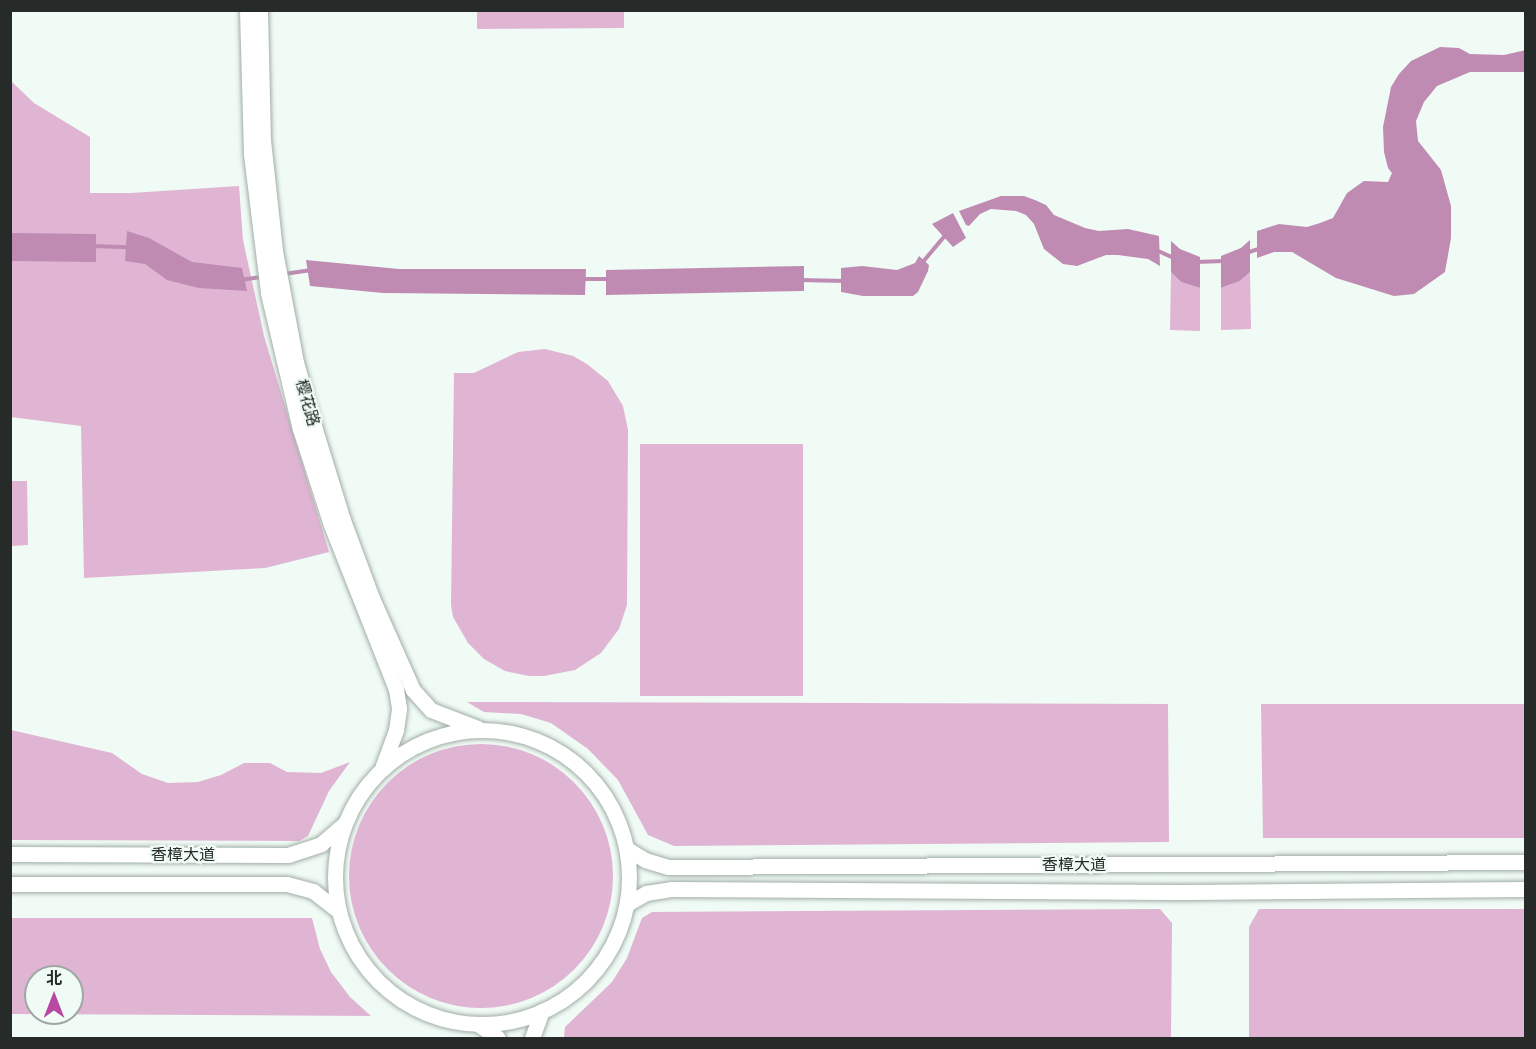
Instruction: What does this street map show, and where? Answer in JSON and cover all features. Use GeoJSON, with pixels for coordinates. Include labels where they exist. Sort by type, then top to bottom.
{"type":"FeatureCollection","features":[{"type":"Feature","properties":{"kind":"street","name":"樱花路"},"geometry":{"type":"LineString","coordinates":[[247,10],[251,154],[300,429],[327,514],[396,689],[399,709],[396,730],[380,772]]}},
{"type":"Feature","properties":{"kind":"street","name":"樱花路"},"geometry":{"type":"LineString","coordinates":[[260,10],[263,140],[270,263]]}},
{"type":"Feature","properties":{"kind":"street","name":"樱花路"},"geometry":{"type":"LineString","coordinates":[[275,292],[343,520],[372,598],[413,690],[431,710],[490,731]]}},
{"type":"Feature","properties":{"kind":"street"},"geometry":{"type":"LineString","coordinates":[[472,730],[490,731],[527,737],[547,745],[583,770],[597,784],[616,815],[627,849],[630,879],[627,904],[616,939],[592,976],[572,994],[542,1011],[508,1022],[478,1024],[426,1013],[401,1000],[382,985],[363,964],[344,929],[339,911],[335,868],[339,840],[351,809],[368,784],[394,759],[421,743],[448,734],[472,730]]}},
{"type":"Feature","properties":{"kind":"street","name":"香樟大道"},"geometry":{"type":"LineString","coordinates":[[10,854],[288,855],[321,844],[346,823]]}},
{"type":"Feature","properties":{"kind":"street","name":"香樟大道"},"geometry":{"type":"LineString","coordinates":[[627,849],[645,860],[668,867],[1526,862]]}},
{"type":"Feature","properties":{"kind":"street","name":"香樟大道"},"geometry":{"type":"LineString","coordinates":[[10,884],[287,884],[313,891],[339,911]]}},
{"type":"Feature","properties":{"kind":"street","name":"香樟大道"},"geometry":{"type":"LineString","coordinates":[[627,904],[646,893],[671,889],[1207,892],[1526,889]]}},
{"type":"Feature","properties":{"kind":"street"},"geometry":{"type":"LineString","coordinates":[[532,1038],[542,1011]]}},
{"type":"Feature","properties":{"kind":"street"},"geometry":{"type":"LineString","coordinates":[[478,1024],[498,1038]]}},
{"type":"Feature","properties":{"kind":"shaded area"},"geometry":{"type":"Polygon","coordinates":[[[477,11],[624,11],[624,28],[477,29],[477,11]]]}},
{"type":"Feature","properties":{"kind":"shaded area"},"geometry":{"type":"Polygon","coordinates":[[[1440,47],[1459,48],[1470,54],[1504,55],[1526,50],[1525,72],[1470,72],[1437,86],[1424,102],[1416,121],[1418,141],[1441,170],[1451,206],[1451,238],[1445,272],[1414,294],[1394,296],[1336,278],[1292,252],[1274,252],[1257,258],[1257,231],[1279,224],[1307,227],[1320,223],[1333,218],[1347,193],[1364,181],[1388,182],[1392,173],[1388,168],[1384,152],[1383,127],[1391,87],[1411,61],[1440,47]]]}},
{"type":"Feature","properties":{"kind":"shaded area"},"geometry":{"type":"Polygon","coordinates":[[[10,80],[34,103],[90,137],[90,193],[131,193],[239,186],[243,240],[264,336],[329,552],[265,568],[84,578],[81,426],[11,417],[10,80]]]}},
{"type":"Feature","properties":{"kind":"shaded area"},"geometry":{"type":"Polygon","coordinates":[[[1001,196],[1024,196],[1035,200],[1046,205],[1054,215],[1085,228],[1099,231],[1128,229],[1159,236],[1160,266],[1148,259],[1118,255],[1106,255],[1077,266],[1063,264],[1044,249],[1034,224],[1026,215],[1016,211],[991,209],[980,214],[969,226],[966,225],[959,211],[1001,196]]]}},
{"type":"Feature","properties":{"kind":"shaded area"},"geometry":{"type":"Polygon","coordinates":[[[953,213],[966,238],[953,247],[932,224],[953,213]]]}},
{"type":"Feature","properties":{"kind":"shaded area"},"geometry":{"type":"Polygon","coordinates":[[[127,231],[149,238],[192,262],[242,268],[247,291],[199,288],[167,280],[145,264],[125,261],[127,231]]]}},
{"type":"Feature","properties":{"kind":"shaded area"},"geometry":{"type":"Polygon","coordinates":[[[11,233],[96,234],[96,262],[11,261],[11,233]]]}},
{"type":"Feature","properties":{"kind":"shaded area"},"geometry":{"type":"Polygon","coordinates":[[[1250,240],[1250,272],[1240,281],[1221,288],[1221,256],[1241,248],[1250,240]]]}},
{"type":"Feature","properties":{"kind":"shaded area"},"geometry":{"type":"Polygon","coordinates":[[[1171,241],[1180,249],[1200,257],[1200,288],[1181,282],[1171,272],[1171,241]]]}},
{"type":"Feature","properties":{"kind":"shaded area"},"geometry":{"type":"Polygon","coordinates":[[[919,256],[929,265],[918,292],[913,296],[863,296],[841,292],[841,268],[862,266],[897,270],[915,263],[919,256]]]}},
{"type":"Feature","properties":{"kind":"shaded area"},"geometry":{"type":"Polygon","coordinates":[[[306,260],[399,269],[586,269],[585,295],[383,293],[310,286],[306,260]]]}},
{"type":"Feature","properties":{"kind":"shaded area"},"geometry":{"type":"Polygon","coordinates":[[[804,266],[804,291],[606,295],[606,270],[804,266]]]}},
{"type":"Feature","properties":{"kind":"shaded area"},"geometry":{"type":"Polygon","coordinates":[[[1171,272],[1181,282],[1200,288],[1200,331],[1170,330],[1171,272]]]}},
{"type":"Feature","properties":{"kind":"shaded area"},"geometry":{"type":"Polygon","coordinates":[[[1250,272],[1251,329],[1221,330],[1221,288],[1240,281],[1250,272]]]}},
{"type":"Feature","properties":{"kind":"shaded area"},"geometry":{"type":"Polygon","coordinates":[[[545,349],[573,356],[587,364],[608,381],[623,406],[628,430],[627,605],[619,629],[601,653],[575,670],[544,676],[529,676],[505,671],[484,659],[468,643],[453,617],[451,605],[454,373],[474,373],[518,352],[545,349]]]}},
{"type":"Feature","properties":{"kind":"shaded area"},"geometry":{"type":"Polygon","coordinates":[[[640,444],[803,444],[803,696],[640,696],[640,444]]]}},
{"type":"Feature","properties":{"kind":"shaded area"},"geometry":{"type":"Polygon","coordinates":[[[11,481],[27,481],[28,545],[11,546],[11,481]]]}},
{"type":"Feature","properties":{"kind":"shaded area"},"geometry":{"type":"Polygon","coordinates":[[[467,702],[1168,704],[1169,842],[674,846],[648,835],[618,780],[588,749],[551,723],[521,714],[484,712],[467,702]]]}},
{"type":"Feature","properties":{"kind":"shaded area"},"geometry":{"type":"Polygon","coordinates":[[[1261,704],[1525,704],[1525,838],[1263,838],[1261,704]]]}},
{"type":"Feature","properties":{"kind":"shaded area"},"geometry":{"type":"Polygon","coordinates":[[[11,730],[112,753],[142,774],[168,783],[198,782],[221,775],[244,763],[270,763],[287,772],[321,773],[350,762],[329,791],[308,836],[299,841],[11,840],[11,730]]]}},
{"type":"Feature","properties":{"kind":"shaded area"},"geometry":{"type":"Polygon","coordinates":[[[481,744],[507,747],[531,754],[565,774],[583,792],[603,826],[610,850],[613,876],[610,902],[603,926],[583,960],[565,978],[531,998],[507,1005],[481,1008],[455,1005],[431,998],[397,978],[379,960],[359,926],[352,902],[349,876],[352,850],[359,826],[379,792],[397,774],[431,754],[455,747],[481,744]]]}},
{"type":"Feature","properties":{"kind":"shaded area"},"geometry":{"type":"Polygon","coordinates":[[[1160,909],[1172,923],[1171,1037],[564,1038],[565,1027],[612,982],[627,958],[642,918],[652,912],[1160,909]]]}},
{"type":"Feature","properties":{"kind":"shaded area"},"geometry":{"type":"Polygon","coordinates":[[[1259,909],[1525,909],[1525,1037],[1249,1037],[1249,927],[1259,909]]]}},
{"type":"Feature","properties":{"kind":"shaded area"},"geometry":{"type":"Polygon","coordinates":[[[11,918],[312,918],[320,949],[331,972],[350,997],[371,1016],[84,1014],[84,965],[24,965],[24,1014],[11,1014],[11,918]]]}},
{"type":"Feature","properties":{"kind":"waterway"},"geometry":{"type":"LineString","coordinates":[[922,263],[946,234]]}},
{"type":"Feature","properties":{"kind":"waterway"},"geometry":{"type":"LineString","coordinates":[[92,246],[130,247]]}},
{"type":"Feature","properties":{"kind":"waterway"},"geometry":{"type":"LineString","coordinates":[[1246,253],[1261,248]]}},
{"type":"Feature","properties":{"kind":"waterway"},"geometry":{"type":"LineString","coordinates":[[1156,250],[1174,258]]}},
{"type":"Feature","properties":{"kind":"waterway"},"geometry":{"type":"LineString","coordinates":[[1196,262],[1224,261]]}},
{"type":"Feature","properties":{"kind":"waterway"},"geometry":{"type":"LineString","coordinates":[[284,274],[312,270]]}},
{"type":"Feature","properties":{"kind":"waterway"},"geometry":{"type":"LineString","coordinates":[[240,280],[262,277]]}},
{"type":"Feature","properties":{"kind":"waterway"},"geometry":{"type":"LineString","coordinates":[[583,279],[609,279]]}},
{"type":"Feature","properties":{"kind":"waterway"},"geometry":{"type":"LineString","coordinates":[[799,280],[846,281]]}}]}
